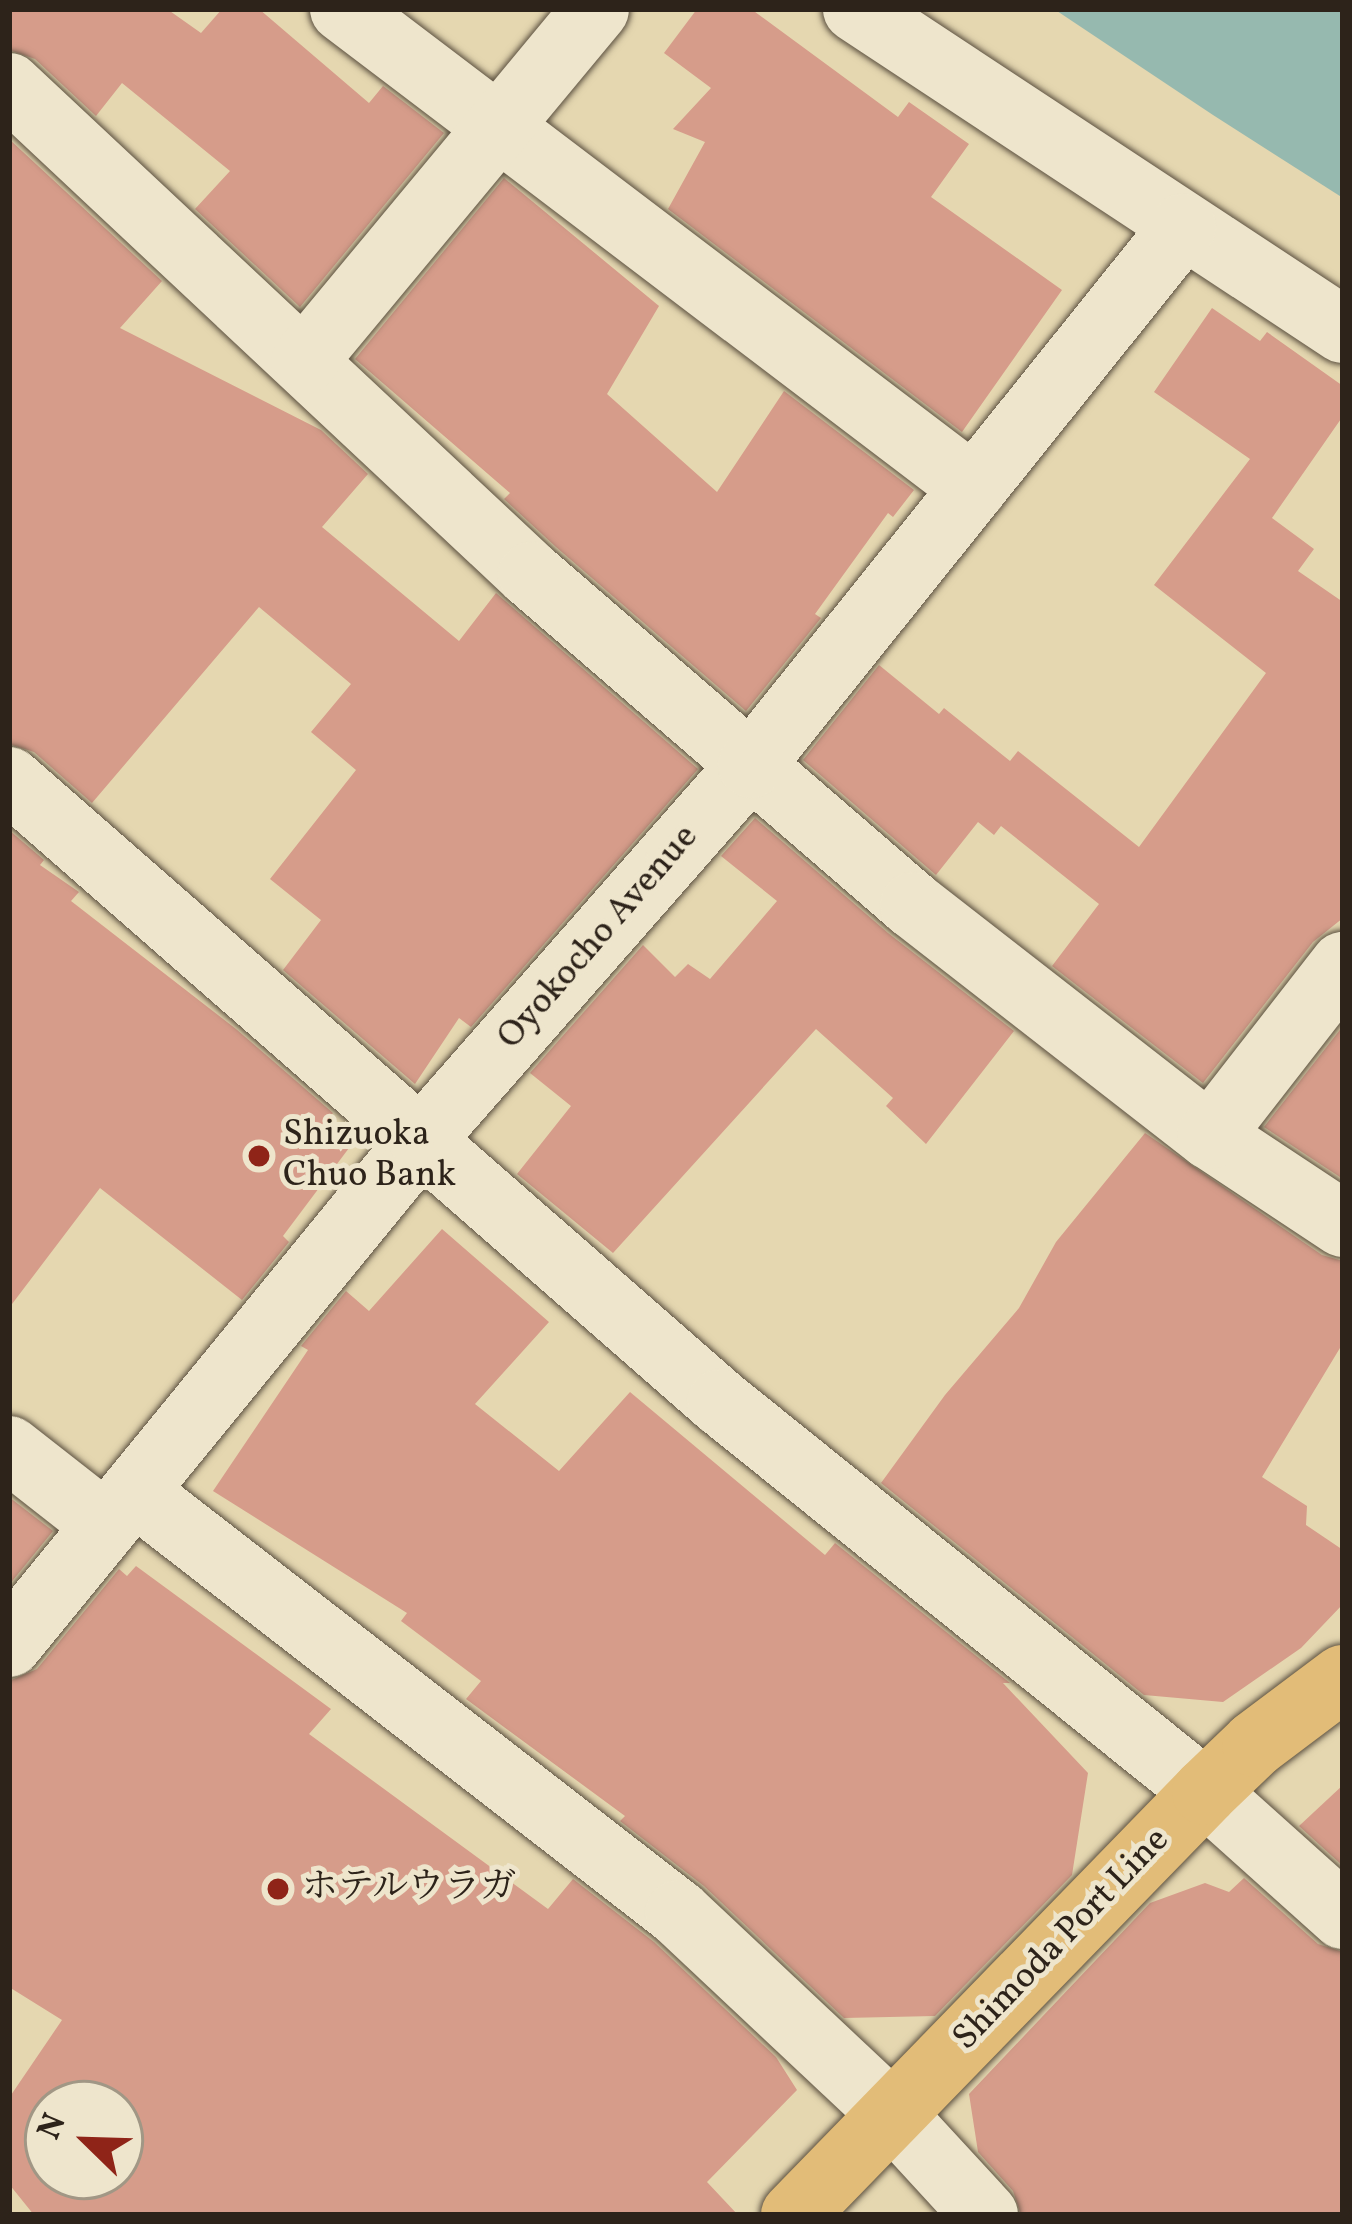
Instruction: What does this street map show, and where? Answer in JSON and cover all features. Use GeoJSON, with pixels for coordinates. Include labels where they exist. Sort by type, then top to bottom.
{"type":"FeatureCollection","features":[{"type":"Feature","properties":{"kind":"main road","name":"Shimoda Port Line"},"geometry":{"type":"LineString","coordinates":[[794,2215],[1205,1792],[1255,1744],[1343,1678]]}},
{"type":"Feature","properties":{"kind":"street"},"geometry":{"type":"LineString","coordinates":[[343,9],[974,488]]}},
{"type":"Feature","properties":{"kind":"street"},"geometry":{"type":"LineString","coordinates":[[304,362],[596,9]]}},
{"type":"Feature","properties":{"kind":"street"},"geometry":{"type":"LineString","coordinates":[[856,9],[1343,330]]}},
{"type":"Feature","properties":{"kind":"street"},"geometry":{"type":"LineString","coordinates":[[9,86],[531,575],[751,765],[914,904],[1210,1136],[1343,1224]]}},
{"type":"Feature","properties":{"kind":"street","name":"Oyokocho Avenue"},"geometry":{"type":"LineString","coordinates":[[9,1644],[422,1139],[751,765],[1183,227]]}},
{"type":"Feature","properties":{"kind":"street"},"geometry":{"type":"LineString","coordinates":[[9,780],[720,1402],[1205,1792],[1343,1916]]}},
{"type":"Feature","properties":{"kind":"street"},"geometry":{"type":"LineString","coordinates":[[1210,1136],[1343,964]]}},
{"type":"Feature","properties":{"kind":"street"},"geometry":{"type":"LineString","coordinates":[[9,1449],[121,1509],[677,1913],[892,2115],[985,2215]]}},
{"type":"Feature","properties":{"kind":"water"},"geometry":{"type":"Polygon","coordinates":[[[1054,9],[1343,9],[1343,198],[1213,115],[1054,9]]]}},
{"type":"Feature","properties":{"kind":"building"},"geometry":{"type":"Polygon","coordinates":[[[9,9],[167,9],[201,33],[222,9],[259,9],[369,103],[383,86],[444,133],[300,307],[195,209],[230,171],[122,83],[96,116],[35,59],[9,50],[9,9]]]}},
{"type":"Feature","properties":{"kind":"building"},"geometry":{"type":"Polygon","coordinates":[[[697,9],[751,9],[898,117],[909,102],[969,144],[931,197],[1062,290],[962,432],[668,209],[705,142],[673,129],[711,88],[664,53],[697,9]]]}},
{"type":"Feature","properties":{"kind":"building"},"geometry":{"type":"Polygon","coordinates":[[[9,139],[162,281],[120,328],[321,430],[368,474],[322,527],[459,641],[496,593],[698,769],[471,1027],[459,1018],[415,1084],[283,970],[321,920],[270,879],[356,770],[311,732],[351,684],[259,607],[92,803],[34,752],[9,744],[9,139]]]}},
{"type":"Feature","properties":{"kind":"building"},"geometry":{"type":"Polygon","coordinates":[[[504,178],[659,306],[607,394],[717,492],[784,391],[914,490],[893,517],[888,513],[815,614],[821,618],[746,711],[556,547],[504,499],[510,493],[355,359],[504,178]]]}},
{"type":"Feature","properties":{"kind":"building"},"geometry":{"type":"Polygon","coordinates":[[[1212,308],[1260,341],[1267,332],[1343,386],[1343,416],[1272,518],[1314,549],[1298,571],[1343,602],[1343,918],[1313,942],[1203,1083],[1052,966],[1099,904],[1001,826],[994,835],[978,822],[936,875],[803,760],[879,665],[939,714],[944,708],[1010,761],[1018,751],[1139,847],[1266,673],[1154,585],[1250,459],[1154,392],[1212,308]]]}},
{"type":"Feature","properties":{"kind":"building"},"geometry":{"type":"Polygon","coordinates":[[[755,818],[888,933],[1014,1031],[926,1144],[886,1106],[893,1098],[816,1029],[613,1253],[517,1174],[571,1106],[530,1073],[643,945],[675,977],[688,964],[710,979],[777,901],[721,856],[755,818]]]}},
{"type":"Feature","properties":{"kind":"building"},"geometry":{"type":"Polygon","coordinates":[[[9,830],[44,860],[40,865],[79,892],[71,901],[236,1029],[333,1113],[324,1126],[349,1148],[283,1236],[289,1242],[242,1300],[100,1188],[9,1308],[9,830]]]}},
{"type":"Feature","properties":{"kind":"building"},"geometry":{"type":"Polygon","coordinates":[[[1343,1026],[1343,1179],[1264,1127],[1343,1026]]]}},
{"type":"Feature","properties":{"kind":"building"},"geometry":{"type":"Polygon","coordinates":[[[1145,1133],[1322,1255],[1343,1261],[1343,1343],[1262,1477],[1307,1506],[1306,1525],[1343,1550],[1343,1604],[1301,1648],[1223,1702],[1144,1695],[881,1483],[945,1395],[1019,1308],[1056,1242],[1145,1133]]]}},
{"type":"Feature","properties":{"kind":"building"},"geometry":{"type":"Polygon","coordinates":[[[442,1229],[549,1322],[475,1404],[559,1471],[630,1392],[825,1555],[835,1543],[1010,1683],[1003,1683],[1088,1773],[1072,1875],[935,2016],[844,2018],[704,1886],[620,1821],[625,1816],[466,1699],[481,1681],[401,1621],[407,1613],[213,1491],[308,1350],[301,1346],[346,1291],[369,1311],[442,1229]]]}},
{"type":"Feature","properties":{"kind":"building"},"geometry":{"type":"Polygon","coordinates":[[[9,1497],[53,1531],[9,1585],[9,1497]]]}},
{"type":"Feature","properties":{"kind":"building"},"geometry":{"type":"Polygon","coordinates":[[[136,1566],[331,1709],[309,1734],[548,1909],[573,1879],[654,1942],[776,2057],[797,2090],[707,2182],[738,2215],[34,2215],[9,2184],[9,2098],[62,2020],[9,1987],[9,1681],[37,1669],[119,1569],[127,1576],[136,1566]]]}},
{"type":"Feature","properties":{"kind":"building"},"geometry":{"type":"Polygon","coordinates":[[[1343,1785],[1343,1866],[1299,1826],[1343,1785]]]}},
{"type":"Feature","properties":{"kind":"building"},"geometry":{"type":"Polygon","coordinates":[[[1244,1878],[1318,1944],[1343,1952],[1343,2215],[1021,2215],[1013,2191],[978,2152],[969,2094],[1150,1903],[1205,1883],[1229,1892],[1244,1878]]]}},
{"type":"Feature","properties":{"kind":"place","name":"Shizuoka Chuo Bank"},"geometry":{"type":"Point","coordinates":[259,1156]}},
{"type":"Feature","properties":{"kind":"place","name":"ホテルウラガ"},"geometry":{"type":"Point","coordinates":[278,1889]}}]}
